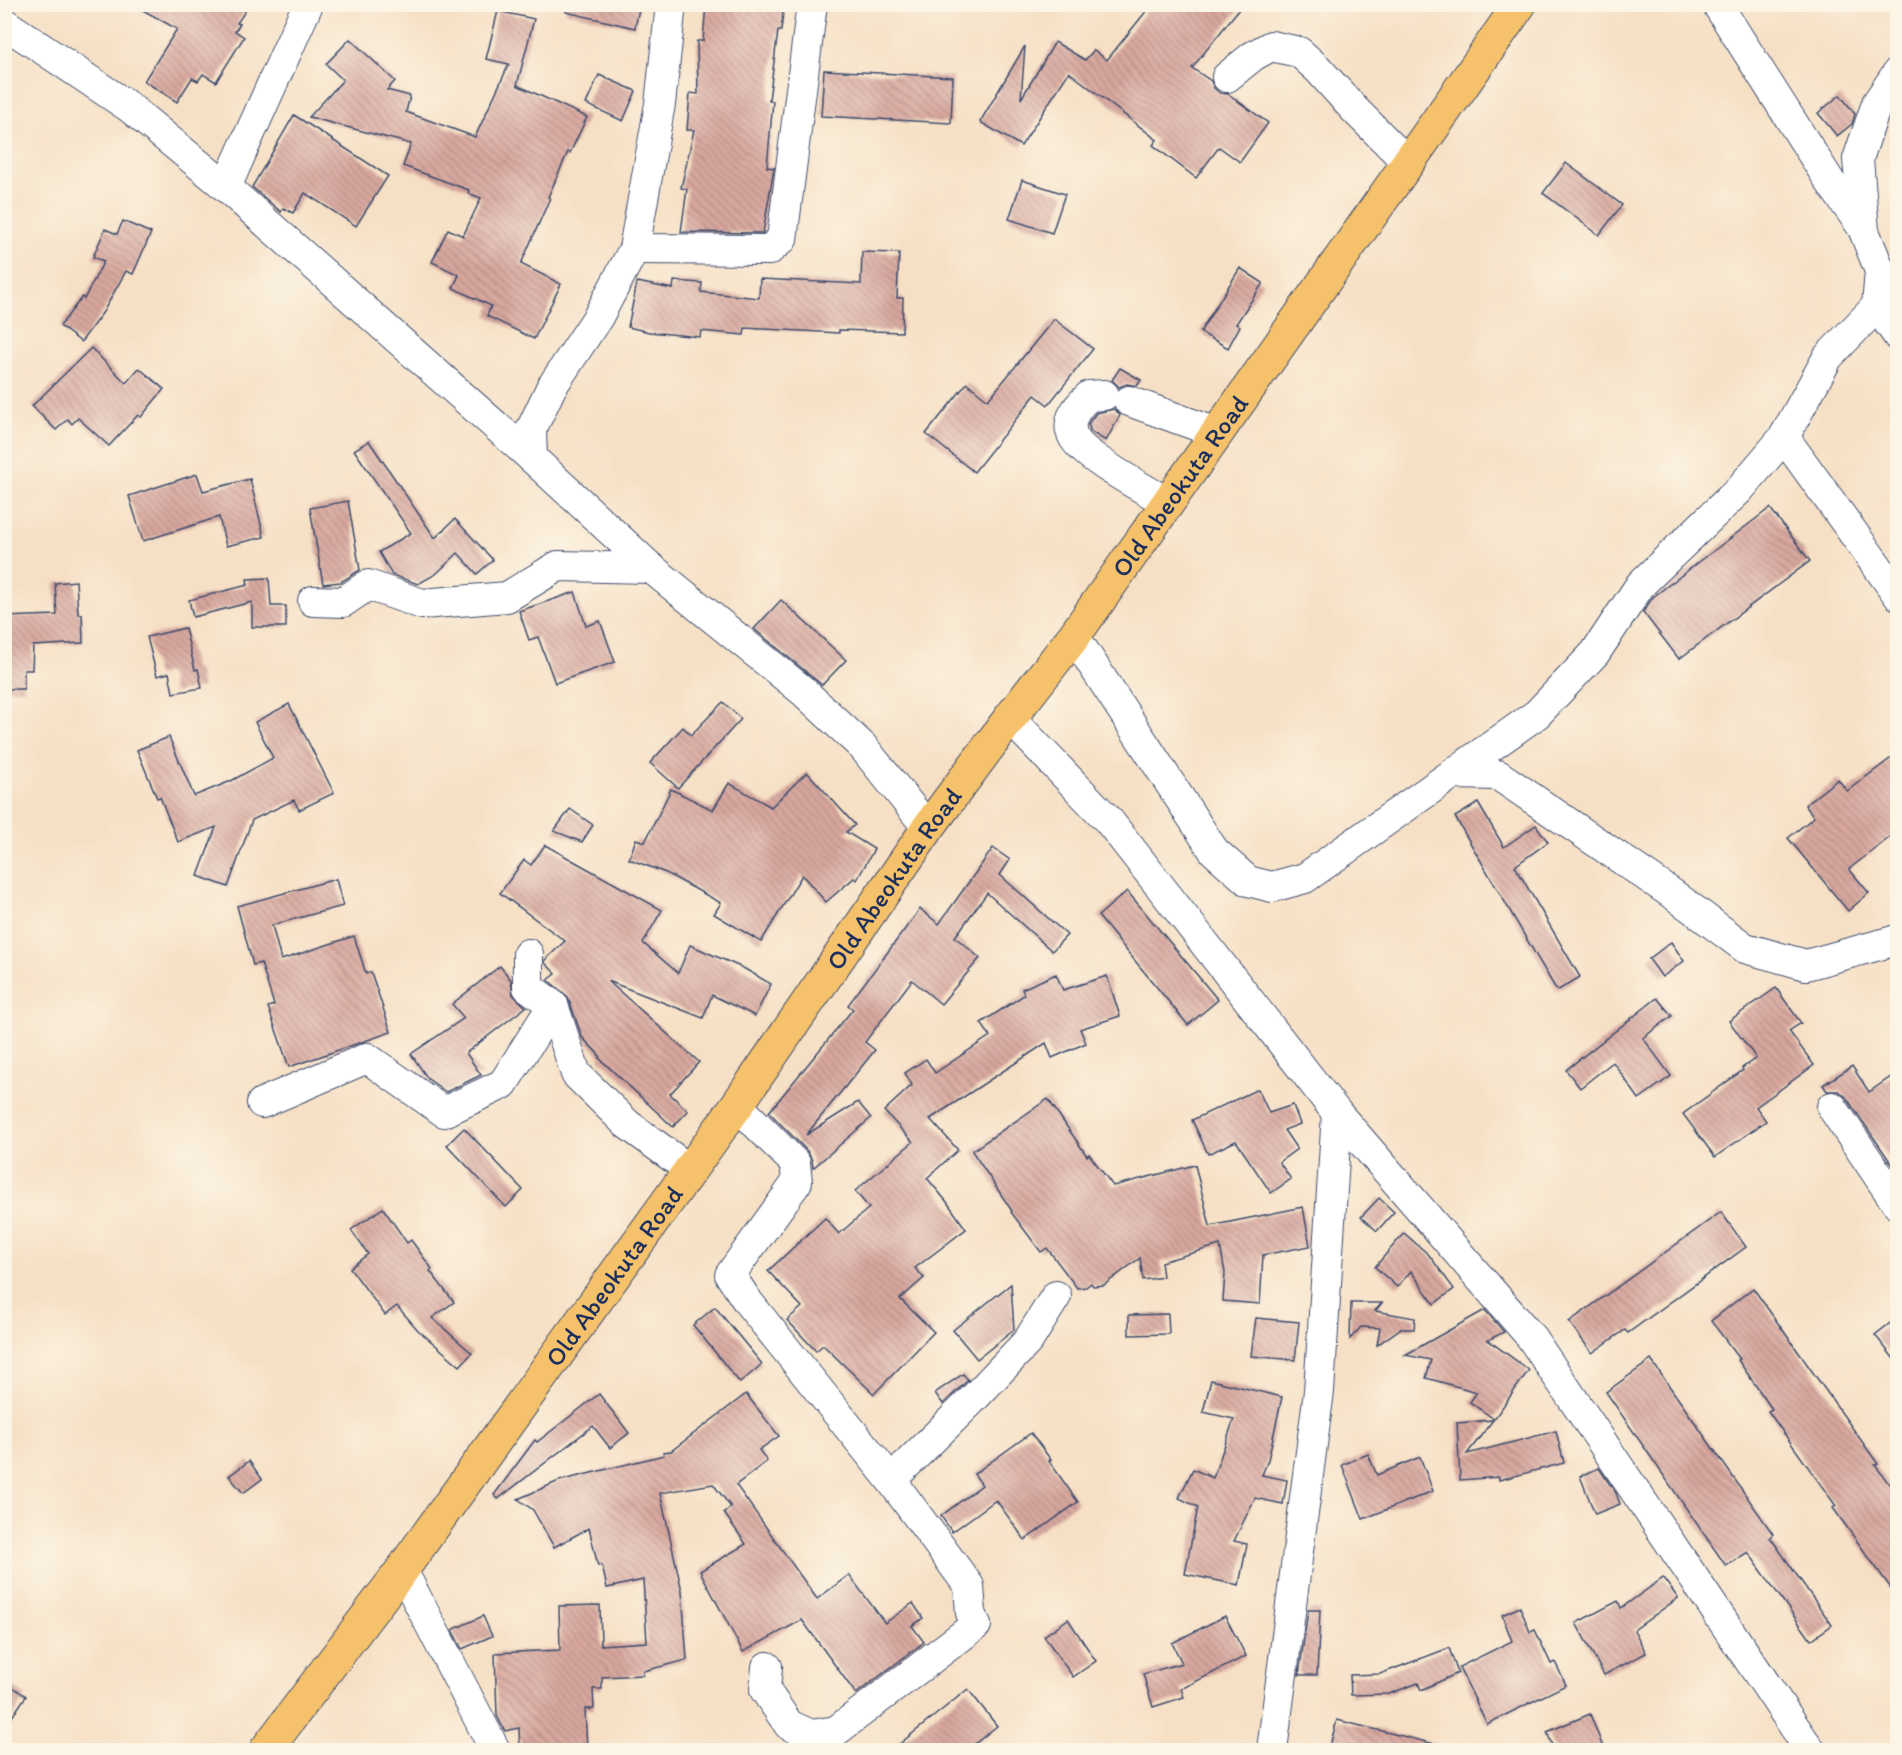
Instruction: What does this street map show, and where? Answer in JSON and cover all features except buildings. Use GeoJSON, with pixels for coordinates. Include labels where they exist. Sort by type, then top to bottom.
{"type":"FeatureCollection","features":[{"type":"Feature","properties":{"kind":"highway","name":"Old Abeokuta Road"},"geometry":{"type":"LineString","coordinates":[[266,1750],[402,1570],[737,1105],[928,828],[1074,636],[1520,4]]}},
{"type":"Feature","properties":{"kind":"street"},"geometry":{"type":"LineString","coordinates":[[226,186],[308,4]]}},
{"type":"Feature","properties":{"kind":"street"},"geometry":{"type":"LineString","coordinates":[[532,458],[531,430],[551,388],[598,317],[634,249],[660,104],[671,4]]}},
{"type":"Feature","properties":{"kind":"street"},"geometry":{"type":"LineString","coordinates":[[634,249],[770,250],[782,239],[812,4]]}},
{"type":"Feature","properties":{"kind":"street"},"geometry":{"type":"LineString","coordinates":[[1074,636],[1214,851],[1248,881],[1272,887],[1305,878],[1537,714],[1595,653],[1641,584],[1739,490],[1784,437],[1828,357],[1877,306],[1889,268],[1831,183],[1717,4]]}},
{"type":"Feature","properties":{"kind":"street"},"geometry":{"type":"LineString","coordinates":[[9,17],[76,70],[129,107],[226,186],[532,458],[651,568],[803,691],[863,747],[928,828]]}},
{"type":"Feature","properties":{"kind":"street"},"geometry":{"type":"LineString","coordinates":[[1227,77],[1253,56],[1271,46],[1299,52],[1408,163]]}},
{"type":"Feature","properties":{"kind":"street"},"geometry":{"type":"LineString","coordinates":[[1864,231],[1858,159],[1877,103],[1898,72]]}},
{"type":"Feature","properties":{"kind":"street"},"geometry":{"type":"LineString","coordinates":[[1877,306],[1898,336]]}},
{"type":"Feature","properties":{"kind":"street"},"geometry":{"type":"LineString","coordinates":[[1168,503],[1083,449],[1072,435],[1071,420],[1077,407],[1089,396],[1116,398],[1217,433]]}},
{"type":"Feature","properties":{"kind":"street"},"geometry":{"type":"LineString","coordinates":[[1784,437],[1898,595]]}},
{"type":"Feature","properties":{"kind":"street"},"geometry":{"type":"LineString","coordinates":[[313,601],[343,602],[368,585],[422,604],[507,597],[558,566],[651,568]]}},
{"type":"Feature","properties":{"kind":"street"},"geometry":{"type":"LineString","coordinates":[[1010,718],[1109,821],[1336,1113],[1531,1337],[1810,1750]]}},
{"type":"Feature","properties":{"kind":"street"},"geometry":{"type":"LineString","coordinates":[[1453,774],[1497,775],[1674,895],[1745,948],[1806,964],[1897,934]]}},
{"type":"Feature","properties":{"kind":"street"},"geometry":{"type":"LineString","coordinates":[[528,954],[528,987],[553,1005],[576,1074],[627,1124],[690,1170]]}},
{"type":"Feature","properties":{"kind":"street"},"geometry":{"type":"LineString","coordinates":[[262,1102],[367,1058],[444,1112],[503,1084],[553,1005]]}},
{"type":"Feature","properties":{"kind":"street"},"geometry":{"type":"LineString","coordinates":[[737,1105],[795,1163],[797,1182],[730,1275],[748,1302],[891,1480],[969,1586],[971,1613],[976,1625],[836,1731],[811,1735],[789,1725],[765,1690],[767,1666]]}},
{"type":"Feature","properties":{"kind":"street"},"geometry":{"type":"LineString","coordinates":[[1832,1107],[1898,1205]]}},
{"type":"Feature","properties":{"kind":"street"},"geometry":{"type":"LineString","coordinates":[[1272,1750],[1319,1391],[1336,1113]]}},
{"type":"Feature","properties":{"kind":"street"},"geometry":{"type":"LineString","coordinates":[[891,1480],[1028,1341],[1056,1296]]}},
{"type":"Feature","properties":{"kind":"street"},"geometry":{"type":"LineString","coordinates":[[402,1570],[495,1750]]}}]}
